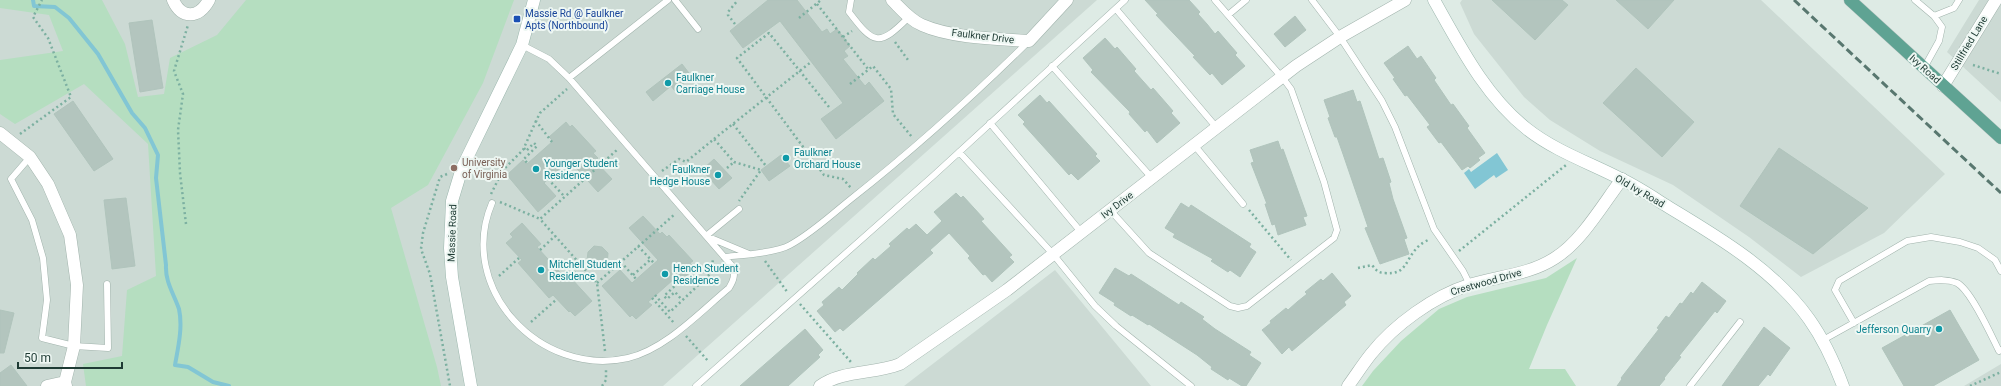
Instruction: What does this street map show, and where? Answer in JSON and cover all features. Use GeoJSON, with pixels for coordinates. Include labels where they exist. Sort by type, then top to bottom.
{"type":"FeatureCollection","features":[{"type":"Feature","properties":{"kind":"main road","name":"Ivy Road"},"geometry":{"type":"LineString","coordinates":[[1850,0],[2001,138]]}},
{"type":"Feature","properties":{"kind":"street"},"geometry":{"type":"LineString","coordinates":[[173,0],[176,6],[191,15],[196,15],[203,10],[209,0]]}},
{"type":"Feature","properties":{"kind":"street","name":"Massie Road"},"geometry":{"type":"LineString","coordinates":[[471,386],[452,277],[450,248],[452,201],[462,168],[522,45],[534,0]]}},
{"type":"Feature","properties":{"kind":"street","name":"Faulkner Drive"},"geometry":{"type":"LineString","coordinates":[[892,0],[909,17],[922,25],[936,30],[986,38],[1029,41],[1067,0]]}},
{"type":"Feature","properties":{"kind":"street","name":"Ivy Drive"},"geometry":{"type":"LineString","coordinates":[[820,386],[839,377],[887,369],[900,364],[1007,290],[1195,146],[1282,77],[1340,37],[1405,0]]}},
{"type":"Feature","properties":{"kind":"street","name":"Old Ivy Road"},"geometry":{"type":"LineString","coordinates":[[1434,0],[1466,56],[1486,87],[1508,112],[1534,134],[1575,157],[1622,180],[1699,226],[1772,279],[1795,301],[1823,340],[1844,386]]}},
{"type":"Feature","properties":{"kind":"street","name":"Stillfried Lane"},"geometry":{"type":"LineString","coordinates":[[1944,86],[1996,0]]}},
{"type":"Feature","properties":{"kind":"street"},"geometry":{"type":"LineString","coordinates":[[0,132],[30,157],[48,184],[70,235],[77,285],[74,346],[66,384],[47,386]]}},
{"type":"Feature","properties":{"kind":"street","name":"Crestwood Drive"},"geometry":{"type":"LineString","coordinates":[[1348,386],[1371,353],[1389,335],[1430,302],[1449,292],[1470,285],[1517,274],[1538,267],[1556,258],[1569,247],[1622,180]]}},
{"type":"Feature","properties":{"kind":"lane"},"geometry":{"type":"LineString","coordinates":[[571,81],[668,0]]}},
{"type":"Feature","properties":{"kind":"lane"},"geometry":{"type":"LineString","coordinates":[[675,0],[698,29]]}},
{"type":"Feature","properties":{"kind":"lane"},"geometry":{"type":"LineString","coordinates":[[851,0],[849,12],[863,30],[875,37],[884,38],[892,34],[909,17]]}},
{"type":"Feature","properties":{"kind":"lane"},"geometry":{"type":"LineString","coordinates":[[696,386],[959,152],[1125,0]]}},
{"type":"Feature","properties":{"kind":"lane"},"geometry":{"type":"LineString","coordinates":[[1110,210],[1149,253],[1230,306],[1238,308],[1246,306],[1334,238],[1337,230],[1309,136],[1291,89],[1214,0]]}},
{"type":"Feature","properties":{"kind":"lane"},"geometry":{"type":"LineString","coordinates":[[1228,15],[1246,0]]}},
{"type":"Feature","properties":{"kind":"lane"},"geometry":{"type":"LineString","coordinates":[[1312,0],[1340,37],[1382,101],[1395,127],[1437,234],[1453,256],[1470,285]]}},
{"type":"Feature","properties":{"kind":"lane"},"geometry":{"type":"LineString","coordinates":[[1915,0],[1934,16],[1942,27],[1939,41],[1924,68]]}},
{"type":"Feature","properties":{"kind":"lane"},"geometry":{"type":"LineString","coordinates":[[1934,16],[1954,8],[1959,0]]}},
{"type":"Feature","properties":{"kind":"lane"},"geometry":{"type":"LineString","coordinates":[[1116,9],[1217,128]]}},
{"type":"Feature","properties":{"kind":"lane"},"geometry":{"type":"LineString","coordinates":[[724,257],[751,254],[789,246],[856,195],[917,143],[997,73],[1029,41]]}},
{"type":"Feature","properties":{"kind":"lane"},"geometry":{"type":"LineString","coordinates":[[491,200],[484,228],[482,246],[484,264],[490,284],[512,317],[523,329],[544,346],[558,352],[576,358],[606,361],[629,358],[647,352],[663,342],[729,288],[733,281],[733,267],[571,81],[549,59],[522,45]]}},
{"type":"Feature","properties":{"kind":"lane"},"geometry":{"type":"LineString","coordinates":[[1052,66],[1152,178]]}},
{"type":"Feature","properties":{"kind":"lane"},"geometry":{"type":"LineString","coordinates":[[990,123],[1081,232]]}},
{"type":"Feature","properties":{"kind":"lane"},"geometry":{"type":"LineString","coordinates":[[1195,146],[1243,204]]}},
{"type":"Feature","properties":{"kind":"lane"},"geometry":{"type":"LineString","coordinates":[[959,152],[1053,254],[1096,306],[1116,326],[1191,386]]}},
{"type":"Feature","properties":{"kind":"lane"},"geometry":{"type":"LineString","coordinates":[[30,157],[11,179],[32,220],[43,258],[47,300],[42,338],[74,346],[108,348],[107,284]]}},
{"type":"Feature","properties":{"kind":"lane"},"geometry":{"type":"LineString","coordinates":[[706,236],[739,209]]}},
{"type":"Feature","properties":{"kind":"lane"},"geometry":{"type":"LineString","coordinates":[[706,236],[751,254]]}},
{"type":"Feature","properties":{"kind":"lane"},"geometry":{"type":"LineString","coordinates":[[1854,323],[1835,290],[1839,282],[1907,241],[1931,237],[1960,242],[1978,248],[1995,260],[2001,271]]}},
{"type":"Feature","properties":{"kind":"lane"},"geometry":{"type":"LineString","coordinates":[[1823,340],[1929,281],[1945,280],[1957,283],[1971,298],[1999,351],[2001,350]]}},
{"type":"Feature","properties":{"kind":"lane"},"geometry":{"type":"LineString","coordinates":[[1690,386],[1740,322]]}},
{"type":"Feature","properties":{"kind":"path"},"geometry":{"type":"LineString","coordinates":[[10,141],[71,97],[48,38],[33,16],[42,0]]}},
{"type":"Feature","properties":{"kind":"path"},"geometry":{"type":"LineString","coordinates":[[735,24],[728,15],[728,12],[738,0]]}},
{"type":"Feature","properties":{"kind":"path"},"geometry":{"type":"LineString","coordinates":[[799,18],[821,0]]}},
{"type":"Feature","properties":{"kind":"path"},"geometry":{"type":"LineString","coordinates":[[817,4],[868,69]]}},
{"type":"Feature","properties":{"kind":"path"},"geometry":{"type":"LineString","coordinates":[[829,108],[770,33],[737,58],[824,175],[843,179],[856,195]]}},
{"type":"Feature","properties":{"kind":"path"},"geometry":{"type":"LineString","coordinates":[[185,38],[174,71],[183,94],[178,130],[180,173],[186,224]]}},
{"type":"Feature","properties":{"kind":"path"},"geometry":{"type":"LineString","coordinates":[[895,42],[908,60]]}},
{"type":"Feature","properties":{"kind":"path"},"geometry":{"type":"LineString","coordinates":[[654,176],[679,160],[686,162],[811,62]]}},
{"type":"Feature","properties":{"kind":"path"},"geometry":{"type":"LineString","coordinates":[[1973,65],[2001,74]]}},
{"type":"Feature","properties":{"kind":"path"},"geometry":{"type":"LineString","coordinates":[[850,84],[873,66],[891,89],[893,114],[917,143]]}},
{"type":"Feature","properties":{"kind":"path"},"geometry":{"type":"LineString","coordinates":[[571,81],[540,113],[524,148],[503,170],[491,200],[540,219],[597,283],[606,361],[606,380],[602,386]]}},
{"type":"Feature","properties":{"kind":"path"},"geometry":{"type":"LineString","coordinates":[[536,121],[552,142]]}},
{"type":"Feature","properties":{"kind":"path"},"geometry":{"type":"LineString","coordinates":[[733,124],[766,166]]}},
{"type":"Feature","properties":{"kind":"path"},"geometry":{"type":"LineString","coordinates":[[714,139],[734,162],[761,170],[739,200],[739,209]]}},
{"type":"Feature","properties":{"kind":"path"},"geometry":{"type":"LineString","coordinates":[[524,148],[526,151],[534,143],[537,146],[524,159],[528,164]]}},
{"type":"Feature","properties":{"kind":"path"},"geometry":{"type":"LineString","coordinates":[[540,219],[624,143]]}},
{"type":"Feature","properties":{"kind":"path"},"geometry":{"type":"LineString","coordinates":[[1453,256],[1555,175],[1575,157]]}},
{"type":"Feature","properties":{"kind":"path"},"geometry":{"type":"LineString","coordinates":[[727,168],[734,162]]}},
{"type":"Feature","properties":{"kind":"path"},"geometry":{"type":"LineString","coordinates":[[450,386],[430,274],[421,249],[423,233],[440,177],[462,168]]}},
{"type":"Feature","properties":{"kind":"path"},"geometry":{"type":"LineString","coordinates":[[548,179],[565,197]]}},
{"type":"Feature","properties":{"kind":"path"},"geometry":{"type":"LineString","coordinates":[[1243,204],[1296,267]]}},
{"type":"Feature","properties":{"kind":"path"},"geometry":{"type":"LineString","coordinates":[[597,283],[681,208]]}},
{"type":"Feature","properties":{"kind":"path"},"geometry":{"type":"LineString","coordinates":[[1358,268],[1372,265],[1380,273],[1398,272],[1405,268],[1418,246],[1437,234]]}},
{"type":"Feature","properties":{"kind":"path"},"geometry":{"type":"LineString","coordinates":[[540,250],[555,236]]}},
{"type":"Feature","properties":{"kind":"path"},"geometry":{"type":"LineString","coordinates":[[638,246],[654,263]]}},
{"type":"Feature","properties":{"kind":"path"},"geometry":{"type":"LineString","coordinates":[[655,295],[670,312],[710,274],[712,269],[712,254]]}},
{"type":"Feature","properties":{"kind":"path"},"geometry":{"type":"LineString","coordinates":[[751,254],[760,257],[769,265],[784,290],[795,299],[864,373]]}},
{"type":"Feature","properties":{"kind":"path"},"geometry":{"type":"LineString","coordinates":[[490,284],[519,258]]}},
{"type":"Feature","properties":{"kind":"path"},"geometry":{"type":"LineString","coordinates":[[633,275],[650,260]]}},
{"type":"Feature","properties":{"kind":"path"},"geometry":{"type":"LineString","coordinates":[[621,262],[636,279]]}},
{"type":"Feature","properties":{"kind":"path"},"geometry":{"type":"LineString","coordinates":[[566,279],[581,265]]}},
{"type":"Feature","properties":{"kind":"path"},"geometry":{"type":"LineString","coordinates":[[678,283],[664,296],[667,299],[675,292],[682,300]]}},
{"type":"Feature","properties":{"kind":"path"},"geometry":{"type":"LineString","coordinates":[[523,329],[557,299]]}},
{"type":"Feature","properties":{"kind":"path"},"geometry":{"type":"LineString","coordinates":[[1970,386],[2001,372]]}},
{"type":"Feature","properties":{"kind":"shaded area","name":"University of Virginia"},"geometry":{"type":"Polygon","coordinates":[[[0,0],[1097,0],[663,386],[0,386],[0,0]]]}},
{"type":"Feature","properties":{"kind":"shaded area"},"geometry":{"type":"Polygon","coordinates":[[[1462,0],[1761,0],[1945,174],[1884,233],[1801,277],[1749,237],[1673,185],[1600,151],[1550,120],[1524,97],[1474,34],[1460,3],[1462,0]]]}},
{"type":"Feature","properties":{"kind":"shaded area"},"geometry":{"type":"Polygon","coordinates":[[[1979,0],[2001,0],[2001,102],[1947,52],[1979,0]]]}},
{"type":"Feature","properties":{"kind":"shaded area"},"geometry":{"type":"Polygon","coordinates":[[[1055,270],[1151,386],[904,386],[1055,270]]]}},
{"type":"Feature","properties":{"kind":"shaded area"},"geometry":{"type":"Polygon","coordinates":[[[2001,364],[2001,386],[1964,386],[2001,364]]]}},
{"type":"Feature","properties":{"kind":"green space"},"geometry":{"type":"Polygon","coordinates":[[[0,0],[102,0],[125,44],[138,97],[164,94],[170,58],[217,35],[246,0],[514,0],[483,83],[428,185],[391,208],[437,367],[441,386],[86,386],[83,364],[122,356],[127,290],[156,276],[148,144],[84,84],[15,124],[0,114],[0,60],[63,51],[49,15],[0,8],[0,0]]]}},
{"type":"Feature","properties":{"kind":"green space"},"geometry":{"type":"Polygon","coordinates":[[[1577,258],[1529,369],[1565,369],[1576,386],[1362,386],[1373,371],[1401,341],[1439,309],[1467,297],[1546,278],[1577,258]]]}},
{"type":"Feature","properties":{"kind":"water"},"geometry":{"type":"Polygon","coordinates":[[[1497,153],[1508,170],[1496,178],[1494,175],[1475,189],[1464,173],[1469,169],[1471,172],[1497,153]]]}},
{"type":"Feature","properties":{"kind":"building"},"geometry":{"type":"Polygon","coordinates":[[[768,0],[797,0],[822,32],[827,29],[830,34],[837,29],[850,46],[844,51],[848,56],[843,59],[865,86],[869,82],[884,101],[836,139],[821,119],[843,103],[780,21],[743,48],[730,31],[768,0]]]}},
{"type":"Feature","properties":{"kind":"building"},"geometry":{"type":"Polygon","coordinates":[[[1145,0],[1189,0],[1200,12],[1198,14],[1215,34],[1218,31],[1237,53],[1235,55],[1245,66],[1222,85],[1212,73],[1210,75],[1193,57],[1195,56],[1156,15],[1158,14],[1145,0]]]}},
{"type":"Feature","properties":{"kind":"building"},"geometry":{"type":"Polygon","coordinates":[[[1492,0],[1562,0],[1568,5],[1535,40],[1492,0]]]}},
{"type":"Feature","properties":{"kind":"building"},"geometry":{"type":"Polygon","coordinates":[[[1616,0],[1674,0],[1648,29],[1616,0]]]}},
{"type":"Feature","properties":{"kind":"building"},"geometry":{"type":"Polygon","coordinates":[[[1295,16],[1306,30],[1285,47],[1274,34],[1295,16]]]}},
{"type":"Feature","properties":{"kind":"building"},"geometry":{"type":"Polygon","coordinates":[[[152,20],[163,88],[140,92],[129,23],[152,20]]]}},
{"type":"Feature","properties":{"kind":"building"},"geometry":{"type":"Polygon","coordinates":[[[1105,38],[1115,49],[1117,47],[1136,69],[1134,71],[1151,90],[1153,88],[1173,111],[1171,113],[1180,123],[1157,143],[1147,130],[1145,132],[1129,114],[1130,112],[1091,72],[1093,70],[1083,58],[1105,38]]]}},
{"type":"Feature","properties":{"kind":"building"},"geometry":{"type":"Polygon","coordinates":[[[1408,46],[1417,59],[1421,56],[1436,78],[1434,80],[1451,105],[1453,104],[1469,126],[1467,128],[1485,153],[1478,158],[1480,160],[1470,168],[1468,166],[1462,170],[1441,142],[1439,143],[1427,127],[1430,125],[1407,95],[1405,96],[1393,79],[1395,78],[1384,63],[1408,46]]]}},
{"type":"Feature","properties":{"kind":"building","name":"Faulkner Carriage House"},"geometry":{"type":"Polygon","coordinates":[[[682,64],[689,73],[686,74],[689,78],[675,91],[671,86],[653,101],[646,92],[682,64]]]}},
{"type":"Feature","properties":{"kind":"building"},"geometry":{"type":"Polygon","coordinates":[[[1636,68],[1694,122],[1662,157],[1603,103],[1636,68]]]}},
{"type":"Feature","properties":{"kind":"building"},"geometry":{"type":"Polygon","coordinates":[[[1353,90],[1357,102],[1360,101],[1379,159],[1383,158],[1391,182],[1389,183],[1393,199],[1407,238],[1404,239],[1409,254],[1380,264],[1365,228],[1368,227],[1337,137],[1335,137],[1328,118],[1330,117],[1324,100],[1353,90]]]}},
{"type":"Feature","properties":{"kind":"building"},"geometry":{"type":"Polygon","coordinates":[[[1040,95],[1047,103],[1049,101],[1097,154],[1095,156],[1100,161],[1078,180],[1071,173],[1069,175],[1023,124],[1025,122],[1018,115],[1040,95]]]}},
{"type":"Feature","properties":{"kind":"building"},"geometry":{"type":"Polygon","coordinates":[[[73,101],[113,159],[94,171],[54,114],[73,101]]]}},
{"type":"Feature","properties":{"kind":"building","name":"Younger Student Residence"},"geometry":{"type":"Polygon","coordinates":[[[566,122],[570,127],[572,125],[596,151],[593,153],[598,158],[595,161],[612,179],[598,192],[569,160],[544,183],[556,196],[538,212],[507,175],[523,160],[527,164],[553,141],[549,137],[566,122]]]}},
{"type":"Feature","properties":{"kind":"building"},"geometry":{"type":"Polygon","coordinates":[[[1278,141],[1281,150],[1283,149],[1307,216],[1303,217],[1306,225],[1278,235],[1275,224],[1272,225],[1265,204],[1267,204],[1251,163],[1254,162],[1250,150],[1278,141]]]}},
{"type":"Feature","properties":{"kind":"building"},"geometry":{"type":"Polygon","coordinates":[[[1779,148],[1868,208],[1813,254],[1740,206],[1779,148]]]}},
{"type":"Feature","properties":{"kind":"building","name":"Faulkner Orchard House"},"geometry":{"type":"Polygon","coordinates":[[[781,155],[790,166],[769,181],[761,170],[781,155]]]}},
{"type":"Feature","properties":{"kind":"building","name":"Faulkner Hedge House"},"geometry":{"type":"Polygon","coordinates":[[[714,159],[732,178],[719,189],[702,170],[714,159]]]}},
{"type":"Feature","properties":{"kind":"building"},"geometry":{"type":"Polygon","coordinates":[[[956,193],[961,198],[963,196],[984,219],[981,221],[1012,255],[1009,257],[1014,262],[992,282],[985,274],[983,275],[968,258],[970,256],[949,233],[930,250],[933,253],[843,331],[840,328],[835,332],[817,311],[824,305],[822,302],[839,287],[842,290],[873,258],[875,260],[891,246],[889,244],[907,228],[909,230],[916,224],[927,235],[942,221],[934,212],[956,193]]]}},
{"type":"Feature","properties":{"kind":"building"},"geometry":{"type":"Polygon","coordinates":[[[126,198],[135,266],[112,269],[104,200],[126,198]]]}},
{"type":"Feature","properties":{"kind":"building"},"geometry":{"type":"Polygon","coordinates":[[[1181,203],[1189,208],[1191,205],[1251,244],[1249,247],[1256,252],[1240,277],[1230,270],[1228,272],[1211,261],[1213,259],[1173,237],[1175,234],[1165,228],[1181,203]]]}},
{"type":"Feature","properties":{"kind":"building","name":"Hench Student Residence"},"geometry":{"type":"Polygon","coordinates":[[[643,216],[660,234],[662,232],[667,237],[669,235],[693,261],[690,263],[695,268],[678,283],[674,279],[648,302],[652,305],[636,319],[632,315],[630,317],[602,286],[620,270],[632,283],[658,260],[629,228],[643,216]]]}},
{"type":"Feature","properties":{"kind":"building","name":"Mitchell Student Residence"},"geometry":{"type":"Polygon","coordinates":[[[522,223],[541,244],[537,247],[567,280],[570,277],[592,301],[575,316],[570,311],[569,312],[553,295],[549,298],[518,263],[522,260],[506,243],[513,237],[510,234],[522,223]]]}},
{"type":"Feature","properties":{"kind":"building"},"geometry":{"type":"Polygon","coordinates":[[[594,246],[602,247],[608,253],[607,267],[593,266],[587,260],[588,252],[594,246]]]}},
{"type":"Feature","properties":{"kind":"building"},"geometry":{"type":"Polygon","coordinates":[[[1115,268],[1129,276],[1131,274],[1179,305],[1181,302],[1204,317],[1202,319],[1215,329],[1251,352],[1249,355],[1261,363],[1246,386],[1242,386],[1229,378],[1228,380],[1211,369],[1212,367],[1197,355],[1149,324],[1148,325],[1132,315],[1131,316],[1114,305],[1115,303],[1099,293],[1115,268]]]}},
{"type":"Feature","properties":{"kind":"building"},"geometry":{"type":"Polygon","coordinates":[[[1332,273],[1351,296],[1344,302],[1346,305],[1292,351],[1289,347],[1282,354],[1262,330],[1271,323],[1270,321],[1286,308],[1288,310],[1307,294],[1305,292],[1321,279],[1323,281],[1332,273]]]}},
{"type":"Feature","properties":{"kind":"building"},"geometry":{"type":"Polygon","coordinates":[[[1702,282],[1726,301],[1717,313],[1715,311],[1679,356],[1681,357],[1664,378],[1665,379],[1659,386],[1617,386],[1622,379],[1621,378],[1659,329],[1657,328],[1666,316],[1669,318],[1680,303],[1682,304],[1691,292],[1693,294],[1702,282]]]}},
{"type":"Feature","properties":{"kind":"building"},"geometry":{"type":"Polygon","coordinates":[[[0,310],[14,313],[4,353],[0,353],[0,310]]]}},
{"type":"Feature","properties":{"kind":"building","name":"Jefferson Quarry"},"geometry":{"type":"Polygon","coordinates":[[[1950,310],[1979,360],[1933,386],[1904,386],[1882,348],[1950,310]]]}},
{"type":"Feature","properties":{"kind":"building"},"geometry":{"type":"Polygon","coordinates":[[[1764,327],[1790,348],[1770,376],[1768,374],[1758,386],[1722,386],[1764,327]]]}},
{"type":"Feature","properties":{"kind":"building"},"geometry":{"type":"Polygon","coordinates":[[[805,329],[823,350],[818,355],[820,357],[788,386],[740,386],[805,329]]]}},
{"type":"Feature","properties":{"kind":"building"},"geometry":{"type":"Polygon","coordinates":[[[11,365],[27,386],[0,386],[0,373],[11,365]]]}},
{"type":"Feature","properties":{"kind":"waterway"},"geometry":{"type":"LineString","coordinates":[[33,0],[34,6],[55,7],[69,18],[98,54],[132,113],[145,128],[158,155],[156,178],[166,271],[168,282],[179,309],[180,316],[180,337],[175,365],[188,367],[213,382],[229,386]]}},
{"type":"Feature","properties":{"kind":"railway"},"geometry":{"type":"LineString","coordinates":[[1794,0],[2001,193]]}},
{"type":"Feature","properties":{"kind":"place","name":"Massie Rd @ Faulkner Apts (Northbound)"},"geometry":{"type":"Point","coordinates":[517,19]}},
{"type":"Feature","properties":{"kind":"place","name":"Faulkner Carriage House"},"geometry":{"type":"Point","coordinates":[668,83]}},
{"type":"Feature","properties":{"kind":"place","name":"Faulkner Orchard House"},"geometry":{"type":"Point","coordinates":[786,158]}},
{"type":"Feature","properties":{"kind":"place","name":"University of Virginia"},"geometry":{"type":"Point","coordinates":[454,168]}},
{"type":"Feature","properties":{"kind":"place","name":"Younger Student Residence"},"geometry":{"type":"Point","coordinates":[536,169]}},
{"type":"Feature","properties":{"kind":"place","name":"Faulkner Hedge House"},"geometry":{"type":"Point","coordinates":[718,175]}},
{"type":"Feature","properties":{"kind":"place","name":"Mitchell Student Residence"},"geometry":{"type":"Point","coordinates":[541,270]}},
{"type":"Feature","properties":{"kind":"place","name":"Hench Student Residence"},"geometry":{"type":"Point","coordinates":[665,274]}},
{"type":"Feature","properties":{"kind":"place","name":"Jefferson Quarry"},"geometry":{"type":"Point","coordinates":[1939,329]}}]}
